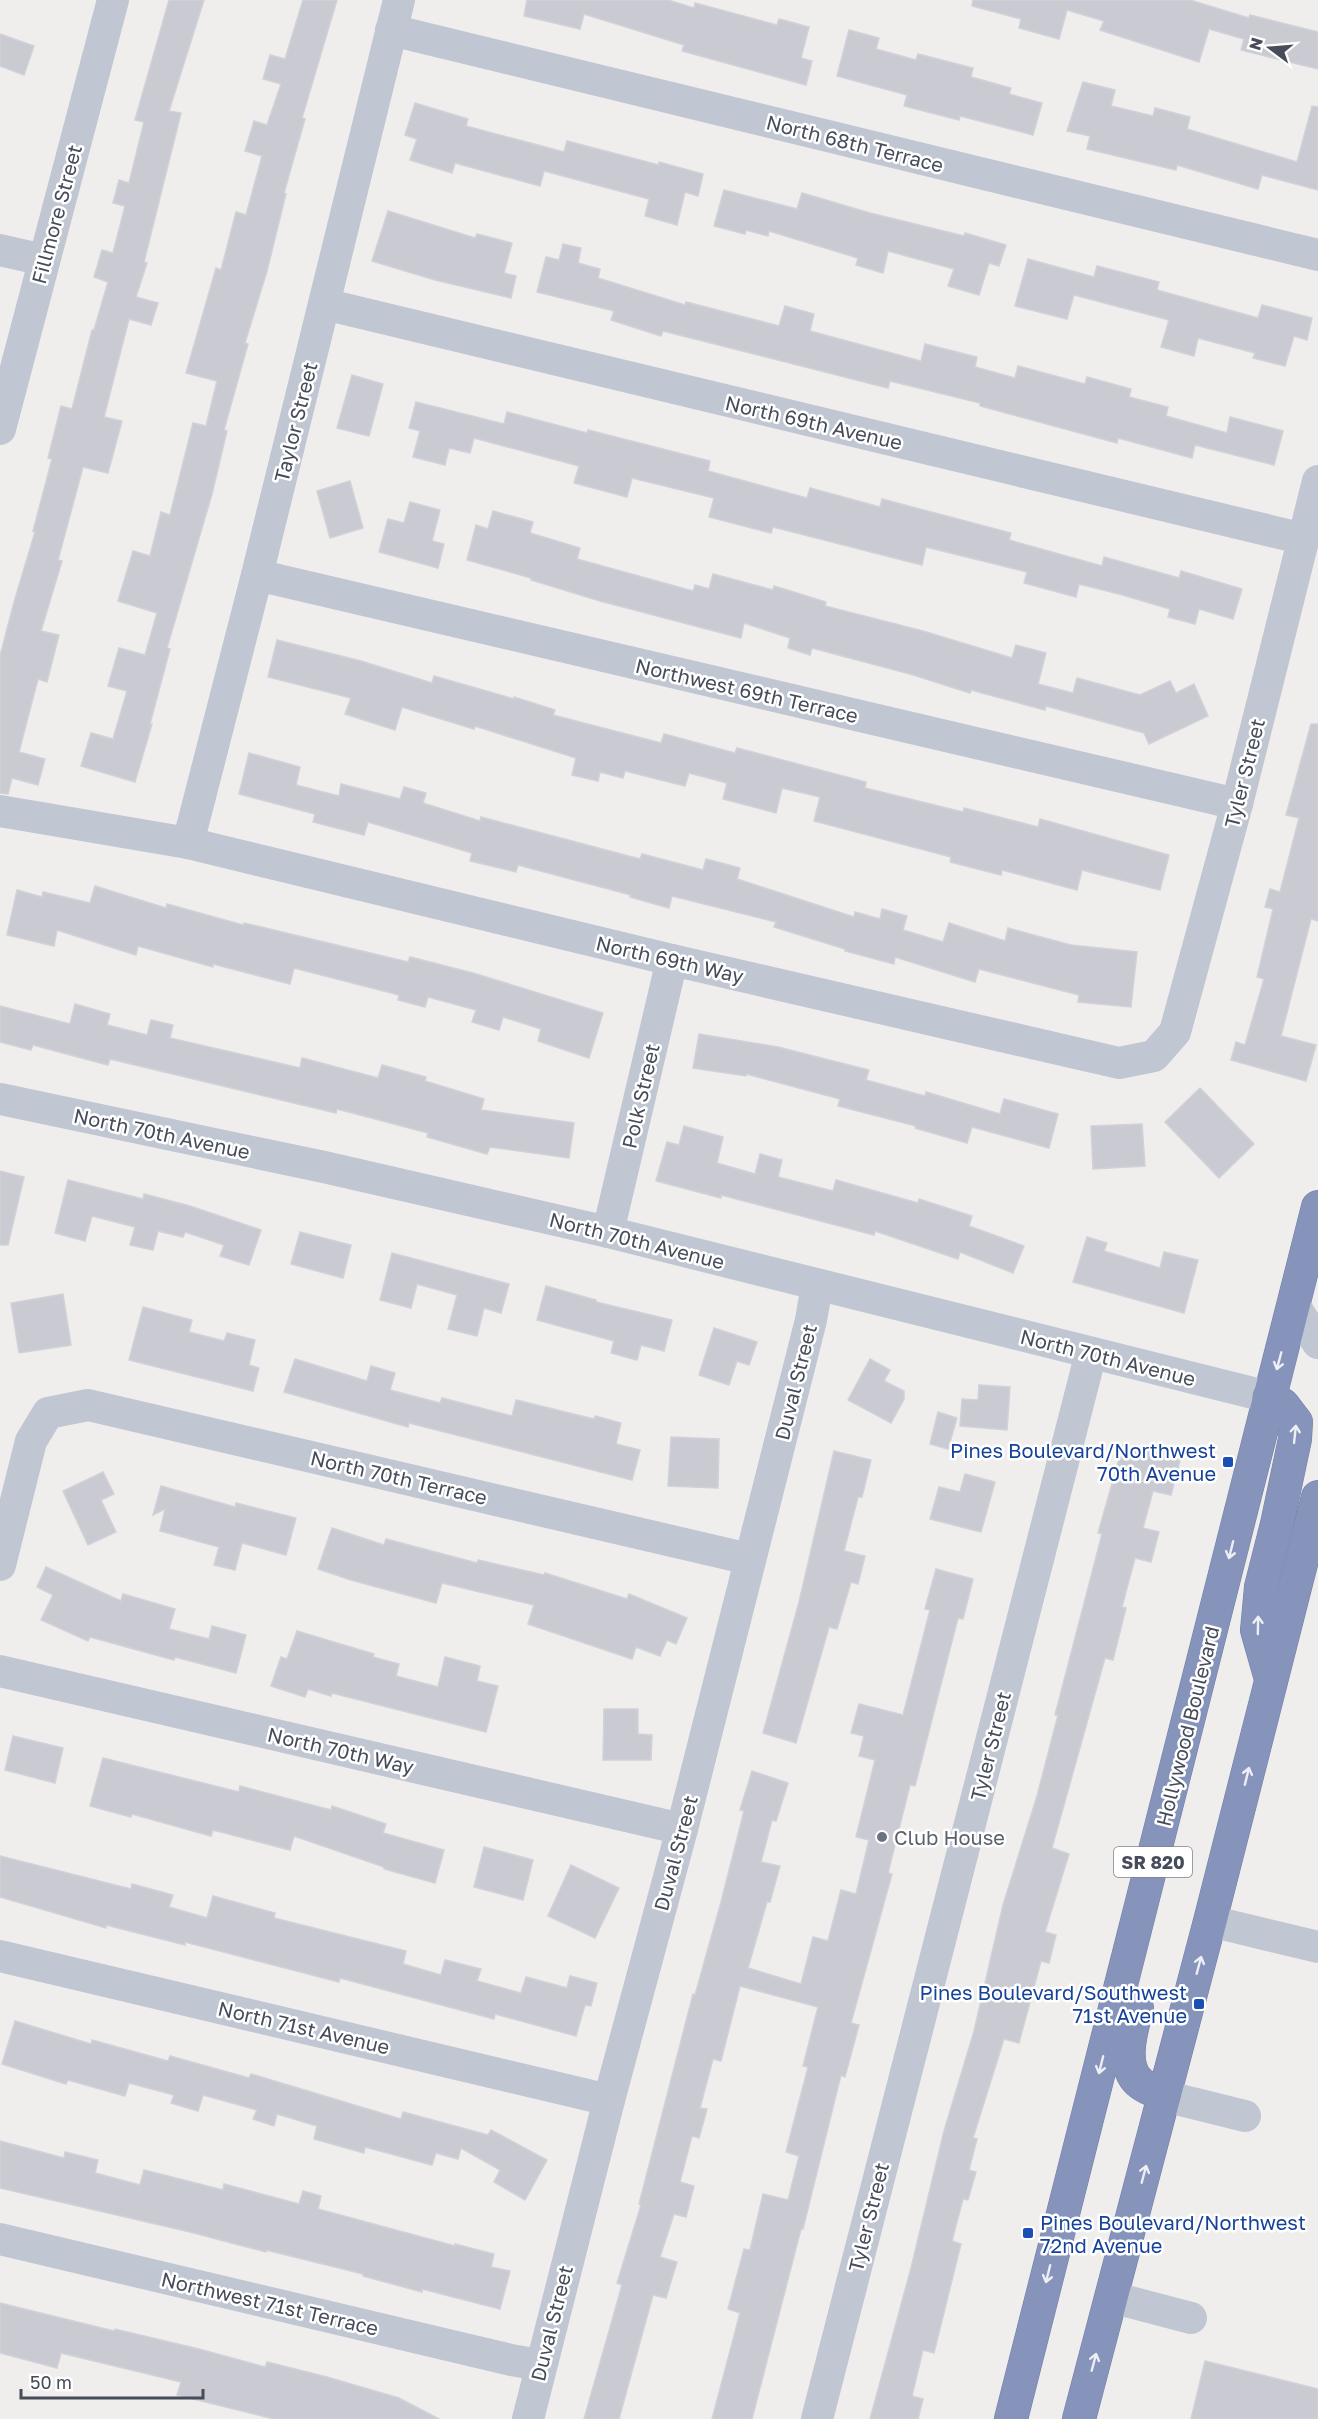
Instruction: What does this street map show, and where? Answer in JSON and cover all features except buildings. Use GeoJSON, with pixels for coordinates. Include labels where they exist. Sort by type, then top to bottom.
{"type":"FeatureCollection","features":[{"type":"Feature","properties":{"kind":"highway","name":"Hollywood Boulevard"},"geometry":{"type":"LineString","coordinates":[[1011,2419],[1318,1208]]}},
{"type":"Feature","properties":{"kind":"highway"},"geometry":{"type":"LineString","coordinates":[[1269,1396],[1283,1405],[1296,1422],[1277,1524],[1261,1587],[1257,1630],[1271,1681]]}},
{"type":"Feature","properties":{"kind":"highway","name":"SR 820"},"geometry":{"type":"LineString","coordinates":[[1079,2419],[1210,1921],[1318,1497]]}},
{"type":"Feature","properties":{"kind":"highway"},"geometry":{"type":"LineString","coordinates":[[1156,1849],[1173,1866],[1128,2043],[1131,2068],[1138,2082],[1164,2096]]}},
{"type":"Feature","properties":{"kind":"street","name":"Fillmore Street"},"geometry":{"type":"LineString","coordinates":[[0,429],[113,0]]}},
{"type":"Feature","properties":{"kind":"street","name":"Taylor Street"},"geometry":{"type":"LineString","coordinates":[[188,843],[257,575],[399,0]]}},
{"type":"Feature","properties":{"kind":"street","name":"North 68th Terrace"},"geometry":{"type":"LineString","coordinates":[[391,30],[1318,255]]}},
{"type":"Feature","properties":{"kind":"street"},"geometry":{"type":"LineString","coordinates":[[0,250],[44,260]]}},
{"type":"Feature","properties":{"kind":"street","name":"North 69th Avenue"},"geometry":{"type":"LineString","coordinates":[[324,304],[1304,539]]}},
{"type":"Feature","properties":{"kind":"street","name":"Tyler Street"},"geometry":{"type":"LineString","coordinates":[[1154,1056],[1175,1032],[1237,804],[1318,481]]}},
{"type":"Feature","properties":{"kind":"street","name":"Northwest 69th Terrace"},"geometry":{"type":"LineString","coordinates":[[257,575],[1237,804]]}},
{"type":"Feature","properties":{"kind":"street","name":"North 69th Way"},"geometry":{"type":"LineString","coordinates":[[0,811],[188,843],[672,960],[1119,1063],[1154,1056]]}},
{"type":"Feature","properties":{"kind":"street","name":"Polk Street"},"geometry":{"type":"LineString","coordinates":[[608,1232],[672,960]]}},
{"type":"Feature","properties":{"kind":"street","name":"North 70th Avenue"},"geometry":{"type":"LineString","coordinates":[[0,1100],[324,1167],[608,1232],[1269,1396]]}},
{"type":"Feature","properties":{"kind":"street","name":"Duval Street"},"geometry":{"type":"LineString","coordinates":[[528,2419],[609,2100],[682,1829],[818,1285]]}},
{"type":"Feature","properties":{"kind":"street"},"geometry":{"type":"LineString","coordinates":[[1293,1304],[1318,1343]]}},
{"type":"Feature","properties":{"kind":"street","name":"Tyler Street"},"geometry":{"type":"LineString","coordinates":[[816,2419],[1091,1353]]}},
{"type":"Feature","properties":{"kind":"street","name":"North 70th Terrace"},"geometry":{"type":"LineString","coordinates":[[0,1565],[31,1441],[48,1413],[88,1405],[749,1559]]}},
{"type":"Feature","properties":{"kind":"street","name":"North 70th Way"},"geometry":{"type":"LineString","coordinates":[[0,1671],[682,1829]]}},
{"type":"Feature","properties":{"kind":"street"},"geometry":{"type":"LineString","coordinates":[[1210,1921],[1318,1947]]}},
{"type":"Feature","properties":{"kind":"street","name":"North 71st Avenue"},"geometry":{"type":"LineString","coordinates":[[0,1956],[609,2100]]}},
{"type":"Feature","properties":{"kind":"street"},"geometry":{"type":"LineString","coordinates":[[1164,2096],[1245,2116]]}},
{"type":"Feature","properties":{"kind":"street","name":"Northwest 71st Terrace"},"geometry":{"type":"LineString","coordinates":[[0,2239],[499,2358],[540,2365]]}},
{"type":"Feature","properties":{"kind":"street"},"geometry":{"type":"LineString","coordinates":[[1111,2297],[1191,2318]]}},
{"type":"Feature","properties":{"kind":"place","name":"Pines Boulevard/Northwest 70th Avenue"},"geometry":{"type":"Point","coordinates":[1228,1462]}},
{"type":"Feature","properties":{"kind":"place","name":"Club House"},"geometry":{"type":"Point","coordinates":[882,1837]}},
{"type":"Feature","properties":{"kind":"place","name":"Pines Boulevard/Southwest 71st Avenue"},"geometry":{"type":"Point","coordinates":[1199,2004]}},
{"type":"Feature","properties":{"kind":"place","name":"Pines Boulevard/Northwest 72nd Avenue"},"geometry":{"type":"Point","coordinates":[1028,2233]}}]}
